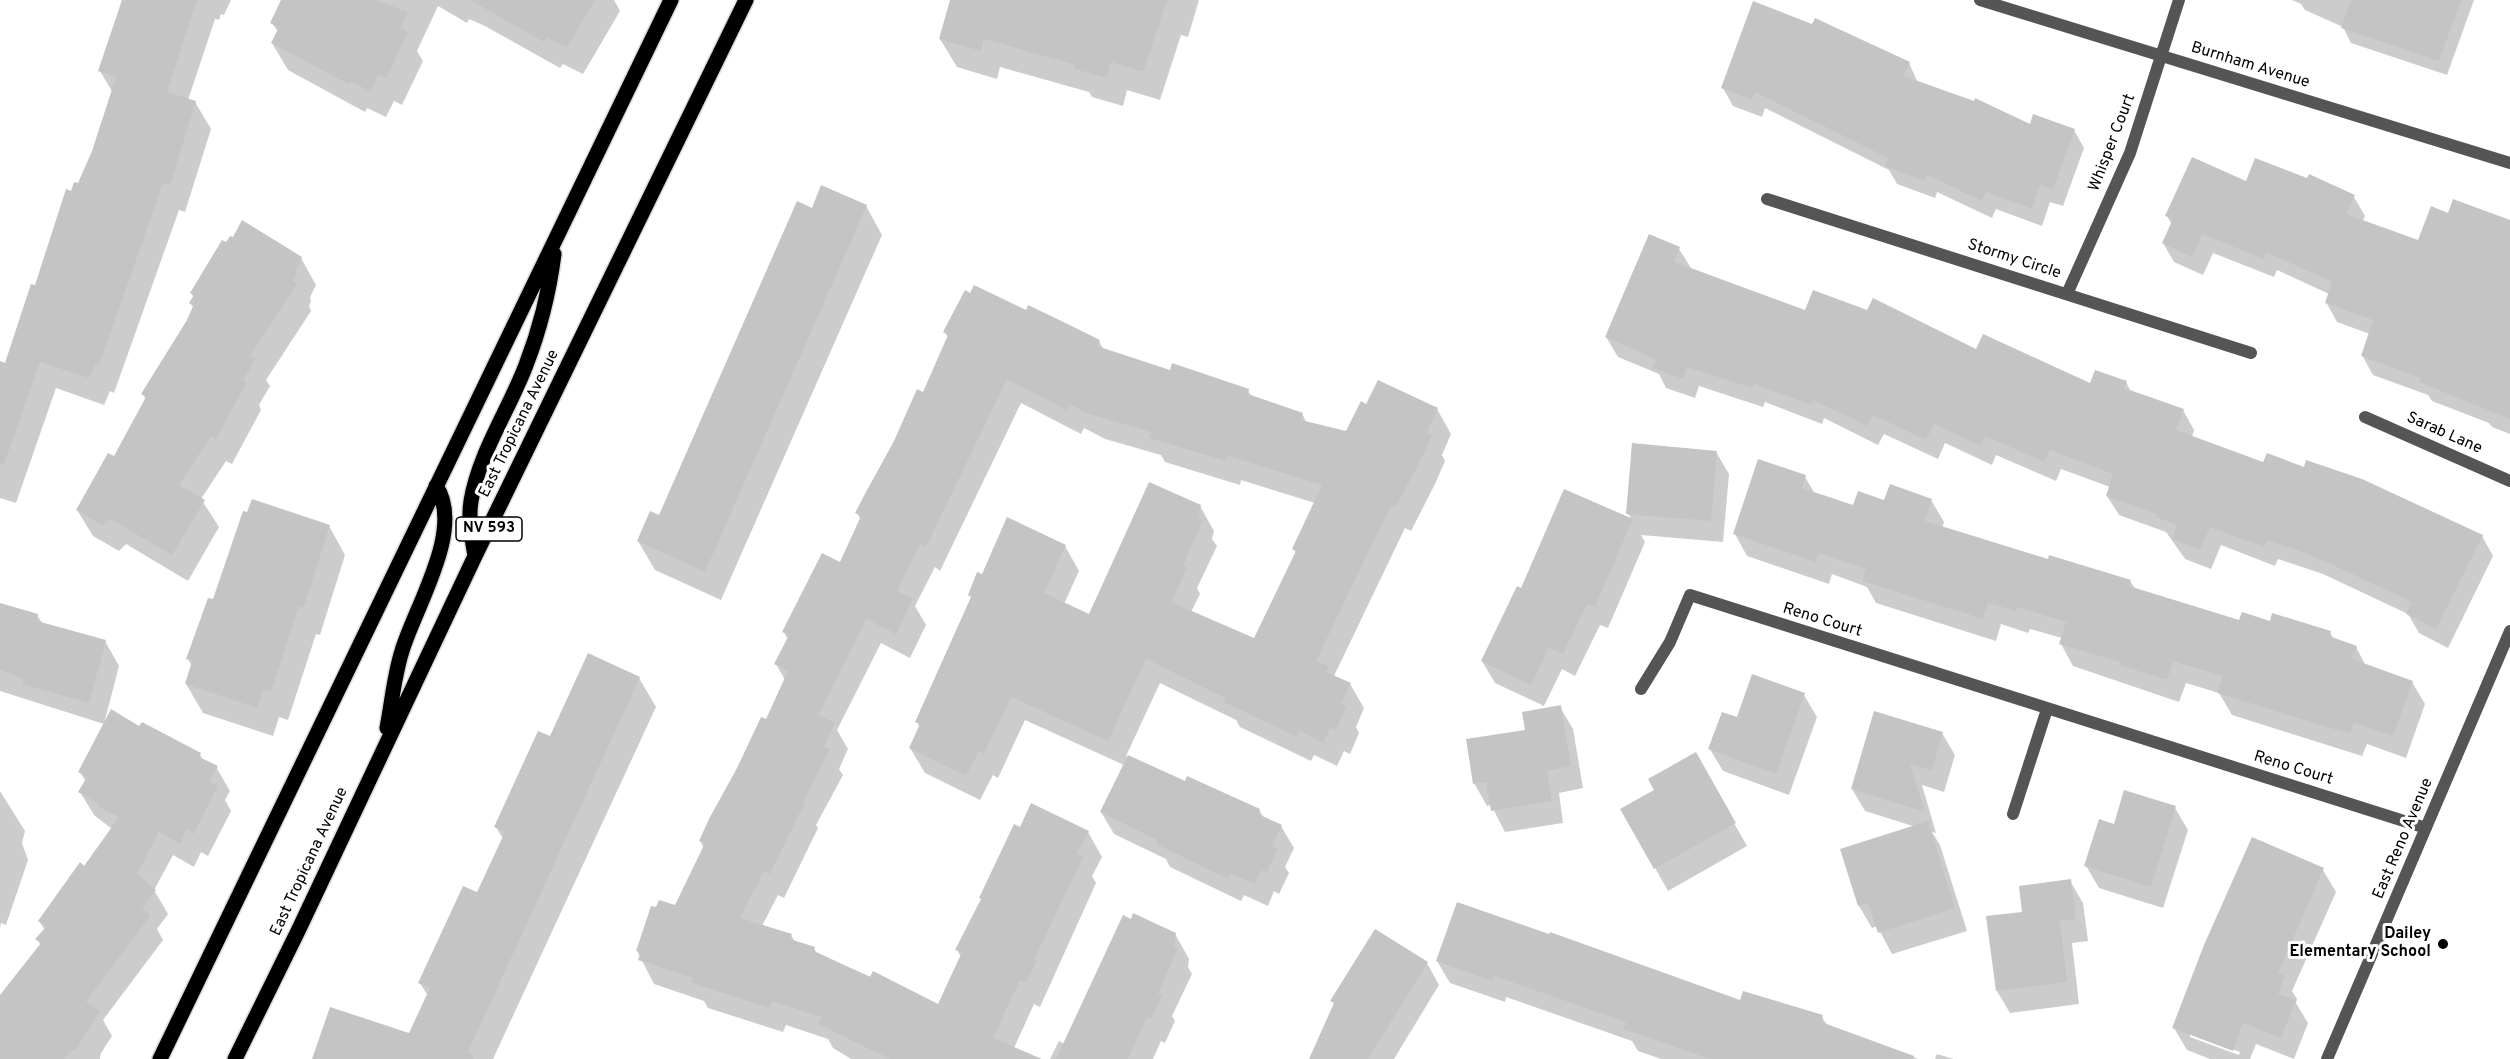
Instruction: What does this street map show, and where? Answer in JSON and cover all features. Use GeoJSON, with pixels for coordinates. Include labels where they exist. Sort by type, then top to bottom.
{"type":"FeatureCollection","features":[{"type":"Feature","properties":{"kind":"main road"},"geometry":{"type":"LineString","coordinates":[[160,1059],[671,0]]}},
{"type":"Feature","properties":{"kind":"main road","name":"East Tropicana Avenue"},"geometry":{"type":"LineString","coordinates":[[234,1059],[299,929],[475,556],[746,0]]}},
{"type":"Feature","properties":{"kind":"main road"},"geometry":{"type":"LineString","coordinates":[[475,556],[470,524],[471,502],[482,465],[538,334],[550,288],[556,240]]}},
{"type":"Feature","properties":{"kind":"main road"},"geometry":{"type":"LineString","coordinates":[[383,748],[402,650],[435,567],[442,542],[445,514],[443,496],[436,486]]}},
{"type":"Feature","properties":{"kind":"street","name":"Burnham Avenue"},"geometry":{"type":"LineString","coordinates":[[1980,0],[2510,163]]}},
{"type":"Feature","properties":{"kind":"street","name":"Whisper Court"},"geometry":{"type":"LineString","coordinates":[[2067,294],[2130,153],[2179,0]]}},
{"type":"Feature","properties":{"kind":"street","name":"Stormy Circle"},"geometry":{"type":"LineString","coordinates":[[1767,199],[2251,353]]}},
{"type":"Feature","properties":{"kind":"street","name":"Sarab Lane"},"geometry":{"type":"LineString","coordinates":[[2365,417],[2510,481]]}},
{"type":"Feature","properties":{"kind":"street","name":"Reno Court"},"geometry":{"type":"LineString","coordinates":[[1641,689],[1670,642],[1690,595],[2426,828]]}},
{"type":"Feature","properties":{"kind":"street","name":"East Reno Avenue"},"geometry":{"type":"LineString","coordinates":[[2327,1059],[2510,631]]}},
{"type":"Feature","properties":{"kind":"street"},"geometry":{"type":"LineString","coordinates":[[2013,814],[2047,709]]}},
{"type":"Feature","properties":{"kind":"building"},"geometry":{"type":"Polygon","coordinates":[[[122,0],[197,0],[167,92],[196,101],[170,185],[163,183],[99,366],[95,364],[89,378],[40,362],[4,464],[0,464],[0,361],[5,363],[31,284],[35,285],[66,189],[71,191],[74,182],[78,183],[92,151],[116,77],[98,71],[122,0]]]}},
{"type":"Feature","properties":{"kind":"building"},"geometry":{"type":"Polygon","coordinates":[[[281,0],[376,0],[408,12],[400,28],[408,32],[386,79],[378,75],[370,91],[351,82],[350,85],[271,43],[279,27],[270,23],[281,0]]]}},
{"type":"Feature","properties":{"kind":"building"},"geometry":{"type":"Polygon","coordinates":[[[470,0],[595,0],[567,47],[547,38],[544,42],[470,0]]]}},
{"type":"Feature","properties":{"kind":"building"},"geometry":{"type":"Polygon","coordinates":[[[950,0],[1167,0],[1143,72],[1111,62],[1107,78],[1074,69],[1075,65],[984,39],[981,51],[939,39],[950,0]]]}},
{"type":"Feature","properties":{"kind":"building"},"geometry":{"type":"Polygon","coordinates":[[[2351,0],[2461,0],[2439,61],[2341,28],[2351,0]]]}},
{"type":"Feature","properties":{"kind":"building"},"geometry":{"type":"Polygon","coordinates":[[[1753,1],[1812,24],[1815,18],[1910,62],[1904,76],[1974,101],[1975,98],[2030,124],[2033,114],[2075,129],[2053,190],[2040,185],[2032,209],[1986,192],[1982,201],[1927,175],[1925,181],[1885,166],[1888,158],[1755,92],[1752,100],[1721,88],[1753,1]]]}},
{"type":"Feature","properties":{"kind":"building"},"geometry":{"type":"Polygon","coordinates":[[[2192,157],[2246,181],[2255,158],[2307,178],[2309,174],[2355,195],[2346,214],[2418,240],[2431,206],[2448,213],[2453,199],[2510,220],[2510,419],[2419,382],[2421,378],[2361,356],[2373,320],[2325,303],[2332,282],[2266,252],[2263,259],[2202,234],[2192,257],[2162,243],[2173,219],[2165,216],[2192,157]]]}},
{"type":"Feature","properties":{"kind":"building"},"geometry":{"type":"Polygon","coordinates":[[[821,185],[867,205],[705,572],[637,541],[650,511],[659,515],[797,201],[812,208],[821,185]]]}},
{"type":"Feature","properties":{"kind":"building"},"geometry":{"type":"Polygon","coordinates":[[[242,220],[302,257],[293,281],[297,284],[250,356],[256,359],[243,380],[247,382],[216,439],[211,436],[179,485],[205,500],[172,555],[110,519],[103,526],[76,510],[108,453],[114,456],[146,397],[141,394],[187,320],[193,306],[189,303],[194,295],[190,293],[222,240],[226,242],[230,236],[233,237],[242,220]]]}},
{"type":"Feature","properties":{"kind":"building"},"geometry":{"type":"Polygon","coordinates":[[[1649,234],[1680,247],[1674,262],[1805,310],[1813,290],[1867,310],[1873,298],[1976,349],[1983,334],[2090,383],[2095,370],[2127,381],[2124,388],[2184,409],[2176,430],[2263,462],[2267,453],[2304,467],[2306,460],[2362,479],[2483,535],[2436,629],[2406,614],[2412,602],[2311,555],[2267,540],[2264,547],[2210,527],[2200,550],[2172,539],[2177,525],[2156,517],[2157,514],[2106,496],[2113,474],[2050,450],[2044,462],[1985,436],[1981,446],[1934,424],[1926,440],[1873,415],[1867,426],[1813,400],[1811,405],[1754,384],[1752,388],[1687,367],[1683,379],[1653,368],[1656,359],[1605,337],[1649,234]]]}},
{"type":"Feature","properties":{"kind":"building"},"geometry":{"type":"Polygon","coordinates":[[[974,285],[1026,310],[1028,305],[1100,340],[1097,346],[1170,370],[1172,363],[1249,389],[1248,394],[1303,413],[1301,420],[1346,431],[1361,401],[1366,404],[1378,380],[1438,408],[1427,433],[1432,435],[1421,459],[1396,507],[1391,505],[1316,661],[1329,666],[1326,672],[1351,683],[1341,704],[1346,707],[1336,730],[1330,728],[1323,743],[1300,731],[1297,737],[1224,702],[1225,698],[1146,659],[1108,741],[1011,697],[984,754],[979,751],[966,776],[909,748],[920,724],[915,722],[971,597],[968,595],[977,572],[982,574],[1007,517],[1066,545],[1044,593],[1089,614],[1149,482],[1201,505],[1198,518],[1203,520],[1183,565],[1187,568],[1171,602],[1254,638],[1296,551],[1292,549],[1322,485],[1228,456],[1226,461],[1149,438],[1151,432],[1089,414],[1069,404],[1066,410],[1007,379],[926,547],[920,543],[897,591],[913,599],[896,634],[866,619],[818,715],[835,723],[824,747],[830,749],[803,801],[805,802],[770,874],[764,871],[740,918],[792,934],[790,939],[815,947],[814,951],[870,977],[873,971],[938,1004],[962,952],[955,950],[981,899],[979,898],[1014,824],[1020,827],[1031,803],[1089,831],[1077,854],[1083,857],[1034,960],[1037,961],[1026,983],[1020,980],[993,1038],[1042,1059],[890,1059],[818,1024],[821,1017],[772,1001],[769,1008],[692,983],[693,978],[638,960],[641,952],[636,951],[651,906],[656,907],[659,900],[675,905],[705,843],[699,841],[709,819],[761,717],[766,719],[788,671],[774,664],[789,635],[782,632],[822,553],[840,562],[861,516],[855,513],[894,441],[917,389],[923,392],[948,335],[943,332],[965,290],[970,293],[974,285]]]}},
{"type":"Feature","properties":{"kind":"building"},"geometry":{"type":"Polygon","coordinates":[[[1632,443],[1717,451],[1711,521],[1626,514],[1632,443]]]}},
{"type":"Feature","properties":{"kind":"building"},"geometry":{"type":"Polygon","coordinates":[[[1758,459],[1806,475],[1802,488],[1853,505],[1858,491],[1884,500],[1890,484],[1932,499],[1925,521],[2048,559],[2049,555],[2131,580],[2129,586],[2239,620],[2242,612],[2270,621],[2272,613],[2331,631],[2329,636],[2357,646],[2352,659],[2413,681],[2393,736],[2354,723],[2350,734],[2217,693],[2222,676],[2173,661],[2167,680],[2119,665],[2120,662],[2059,644],[2066,622],[2017,607],[2016,611],[1988,603],[1983,619],[1862,581],[1866,569],[1819,553],[1816,562],[1733,534],[1758,459]]]}},
{"type":"Feature","properties":{"kind":"building"},"geometry":{"type":"Polygon","coordinates":[[[1564,489],[1633,519],[1595,607],[1587,604],[1563,654],[1549,648],[1531,685],[1481,661],[1517,586],[1521,588],[1564,489]]]}},
{"type":"Feature","properties":{"kind":"building"},"geometry":{"type":"Polygon","coordinates":[[[252,499],[330,525],[304,607],[299,606],[271,692],[263,689],[257,708],[185,684],[192,661],[186,659],[208,598],[213,599],[243,511],[247,512],[252,499]]]}},
{"type":"Feature","properties":{"kind":"building"},"geometry":{"type":"Polygon","coordinates":[[[0,603],[38,614],[37,621],[106,640],[89,703],[22,684],[24,679],[0,670],[0,603]]]}},
{"type":"Feature","properties":{"kind":"building"},"geometry":{"type":"Polygon","coordinates":[[[588,653],[640,677],[468,1052],[473,1054],[473,1059],[312,1059],[330,1007],[409,1033],[430,988],[418,983],[463,886],[477,892],[505,832],[494,827],[538,731],[550,736],[588,653]]]}},
{"type":"Feature","properties":{"kind":"building"},"geometry":{"type":"Polygon","coordinates":[[[1752,674],[1805,693],[1776,774],[1708,749],[1722,712],[1737,717],[1752,674]]]}},
{"type":"Feature","properties":{"kind":"building"},"geometry":{"type":"Polygon","coordinates":[[[1561,705],[1571,766],[1547,771],[1552,801],[1491,811],[1486,782],[1473,784],[1466,739],[1525,730],[1522,712],[1561,705]]]}},
{"type":"Feature","properties":{"kind":"building"},"geometry":{"type":"Polygon","coordinates":[[[111,709],[139,726],[142,722],[201,753],[199,757],[218,766],[209,782],[218,786],[194,834],[187,829],[180,844],[159,832],[137,874],[156,890],[142,909],[151,915],[86,1001],[100,1011],[75,1051],[73,1049],[64,1059],[0,1059],[0,995],[41,943],[35,939],[46,927],[38,921],[80,862],[84,866],[119,817],[97,806],[99,804],[78,792],[87,777],[78,772],[111,709]]]}},
{"type":"Feature","properties":{"kind":"building"},"geometry":{"type":"Polygon","coordinates":[[[1874,711],[1943,732],[1932,770],[1910,764],[1925,812],[1851,789],[1874,711]]]}},
{"type":"Feature","properties":{"kind":"building"},"geometry":{"type":"Polygon","coordinates":[[[1696,752],[1736,823],[1654,869],[1620,809],[1654,790],[1648,779],[1696,752]]]}},
{"type":"Feature","properties":{"kind":"building"},"geometry":{"type":"Polygon","coordinates":[[[1128,755],[1185,781],[1187,776],[1260,809],[1258,814],[1282,825],[1272,846],[1277,849],[1267,873],[1261,870],[1255,884],[1231,874],[1228,879],[1156,844],[1157,840],[1100,812],[1128,755]]]}},
{"type":"Feature","properties":{"kind":"building"},"geometry":{"type":"Polygon","coordinates":[[[2124,790],[2176,806],[2151,887],[2084,866],[2099,819],[2114,824],[2124,790]]]}},
{"type":"Feature","properties":{"kind":"building"},"geometry":{"type":"Polygon","coordinates":[[[1928,821],[1955,908],[1878,933],[1868,903],[1858,906],[1840,849],[1928,821]]]}},
{"type":"Feature","properties":{"kind":"building"},"geometry":{"type":"Polygon","coordinates":[[[2252,837],[2324,868],[2278,973],[2285,976],[2278,994],[2296,1000],[2281,1038],[2243,1023],[2233,1051],[2172,1028],[2204,945],[2252,837]]]}},
{"type":"Feature","properties":{"kind":"building"},"geometry":{"type":"Polygon","coordinates":[[[2071,879],[2076,919],[2060,921],[2067,982],[1996,991],[1986,916],[2022,912],[2019,886],[2071,879]]]}},
{"type":"Feature","properties":{"kind":"building"},"geometry":{"type":"Polygon","coordinates":[[[1457,902],[1549,934],[1550,932],[1740,1000],[1743,991],[1823,1015],[1821,1022],[1914,1056],[1914,1059],[1710,1059],[1623,1029],[1626,1022],[1494,976],[1492,981],[1436,961],[1457,902]]]}},
{"type":"Feature","properties":{"kind":"building"},"geometry":{"type":"Polygon","coordinates":[[[1133,913],[1176,933],[1174,946],[1178,948],[1158,994],[1162,995],[1151,1019],[1147,1017],[1128,1059],[1056,1059],[1123,915],[1131,919],[1133,913]]]}},
{"type":"Feature","properties":{"kind":"building"},"geometry":{"type":"Polygon","coordinates":[[[1375,929],[1428,962],[1368,1059],[1309,1059],[1334,1003],[1330,1001],[1375,929]]]}},
{"type":"Feature","properties":{"kind":"place","name":"Dailey Elementary School"},"geometry":{"type":"Point","coordinates":[2443,944]}}]}
